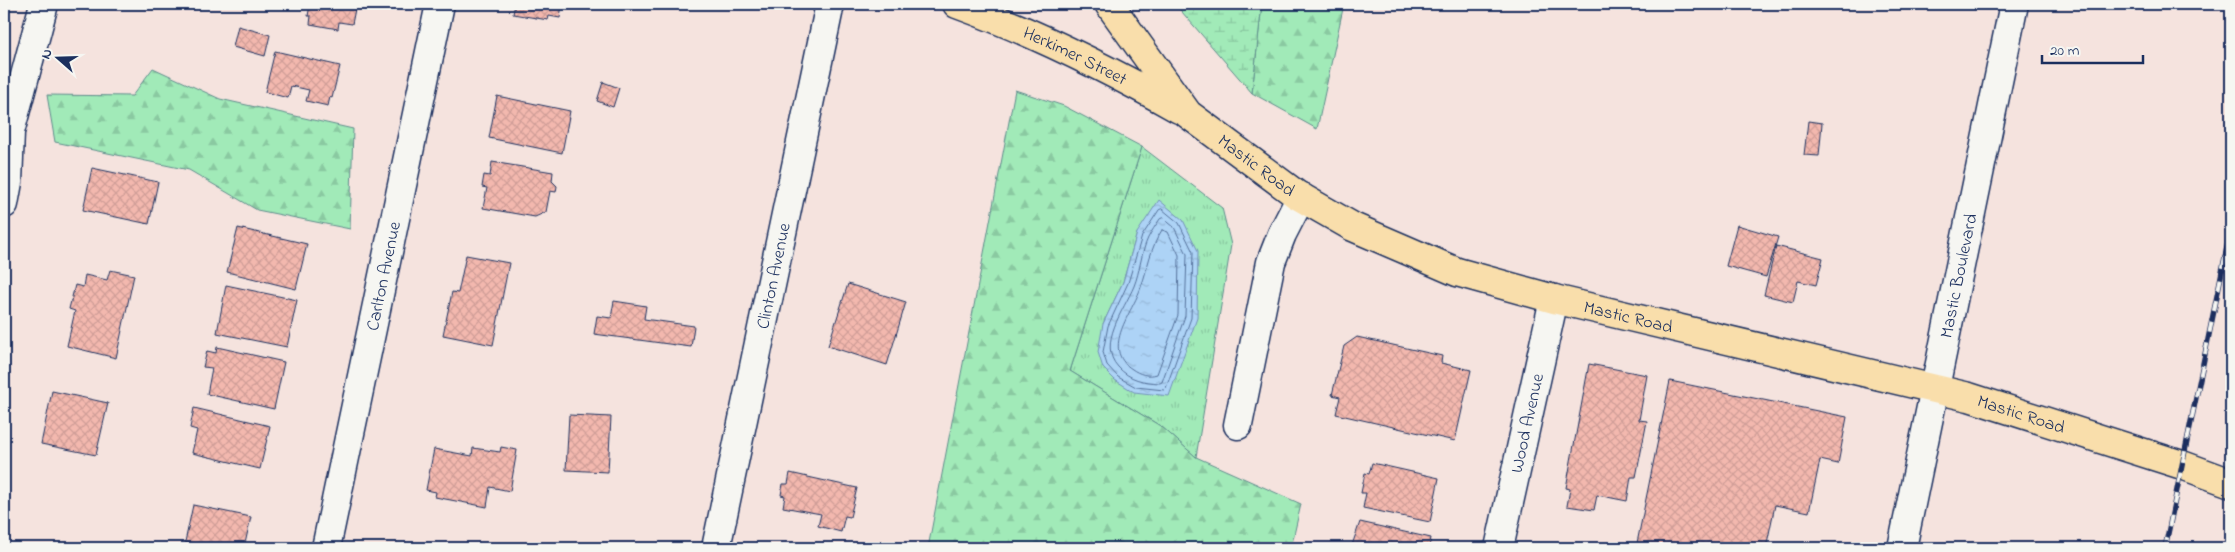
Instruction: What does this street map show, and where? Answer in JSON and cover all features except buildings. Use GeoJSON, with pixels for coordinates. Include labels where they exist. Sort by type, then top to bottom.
{"type":"FeatureCollection","features":[{"type":"Feature","properties":{"kind":"main road","name":"Herkimer Street"},"geometry":{"type":"LineString","coordinates":[[957,4],[1006,22],[1049,42],[1188,114]]}},
{"type":"Feature","properties":{"kind":"main road","name":"Mastic Road"},"geometry":{"type":"LineString","coordinates":[[1108,4],[1188,114],[1301,197],[1352,227],[1457,272],[1554,299],[1934,388],[2048,421],[2231,483]]}},
{"type":"Feature","properties":{"kind":"street"},"geometry":{"type":"LineString","coordinates":[[5,189],[10,132],[44,4]]}},
{"type":"Feature","properties":{"kind":"street","name":"Carlton Avenue"},"geometry":{"type":"LineString","coordinates":[[326,548],[440,4]]}},
{"type":"Feature","properties":{"kind":"street","name":"Clinton Avenue"},"geometry":{"type":"LineString","coordinates":[[716,548],[830,4]]}},
{"type":"Feature","properties":{"kind":"street","name":"Mastic Boulevard"},"geometry":{"type":"LineString","coordinates":[[1902,548],[2014,4]]}},
{"type":"Feature","properties":{"kind":"street"},"geometry":{"type":"LineString","coordinates":[[1238,425],[1271,262],[1282,234],[1301,197]]}},
{"type":"Feature","properties":{"kind":"street","name":"Wood Avenue"},"geometry":{"type":"LineString","coordinates":[[1499,548],[1554,299]]}},
{"type":"Feature","properties":{"kind":"green space"},"geometry":{"type":"Polygon","coordinates":[[[1175,4],[1262,4],[1252,93],[1175,4]]]}},
{"type":"Feature","properties":{"kind":"green space"},"geometry":{"type":"Polygon","coordinates":[[[1262,4],[1344,4],[1317,129],[1252,93],[1262,4]]]}},
{"type":"Feature","properties":{"kind":"green space"},"geometry":{"type":"Polygon","coordinates":[[[153,68],[220,99],[353,129],[350,229],[257,210],[189,170],[55,142],[47,95],[132,96],[153,68]]]}},
{"type":"Feature","properties":{"kind":"green space"},"geometry":{"type":"Polygon","coordinates":[[[1015,90],[1064,106],[1142,147],[1070,371],[1162,427],[1196,457],[1301,504],[1291,548],[928,548],[1015,90]]]}},
{"type":"Feature","properties":{"kind":"green space"},"geometry":{"type":"Polygon","coordinates":[[[1142,147],[1222,208],[1231,245],[1196,457],[1162,427],[1070,371],[1142,147]],[[1137,233],[1123,282],[1103,324],[1198,250],[1137,233]]]}},
{"type":"Feature","properties":{"kind":"water"},"geometry":{"type":"Polygon","coordinates":[[[1159,200],[1183,220],[1198,251],[1197,318],[1169,396],[1134,392],[1115,380],[1103,368],[1098,352],[1103,324],[1123,282],[1137,233],[1159,200]]]}},
{"type":"Feature","properties":{"kind":"railway"},"geometry":{"type":"LineString","coordinates":[[2165,548],[2231,228]]}}]}
